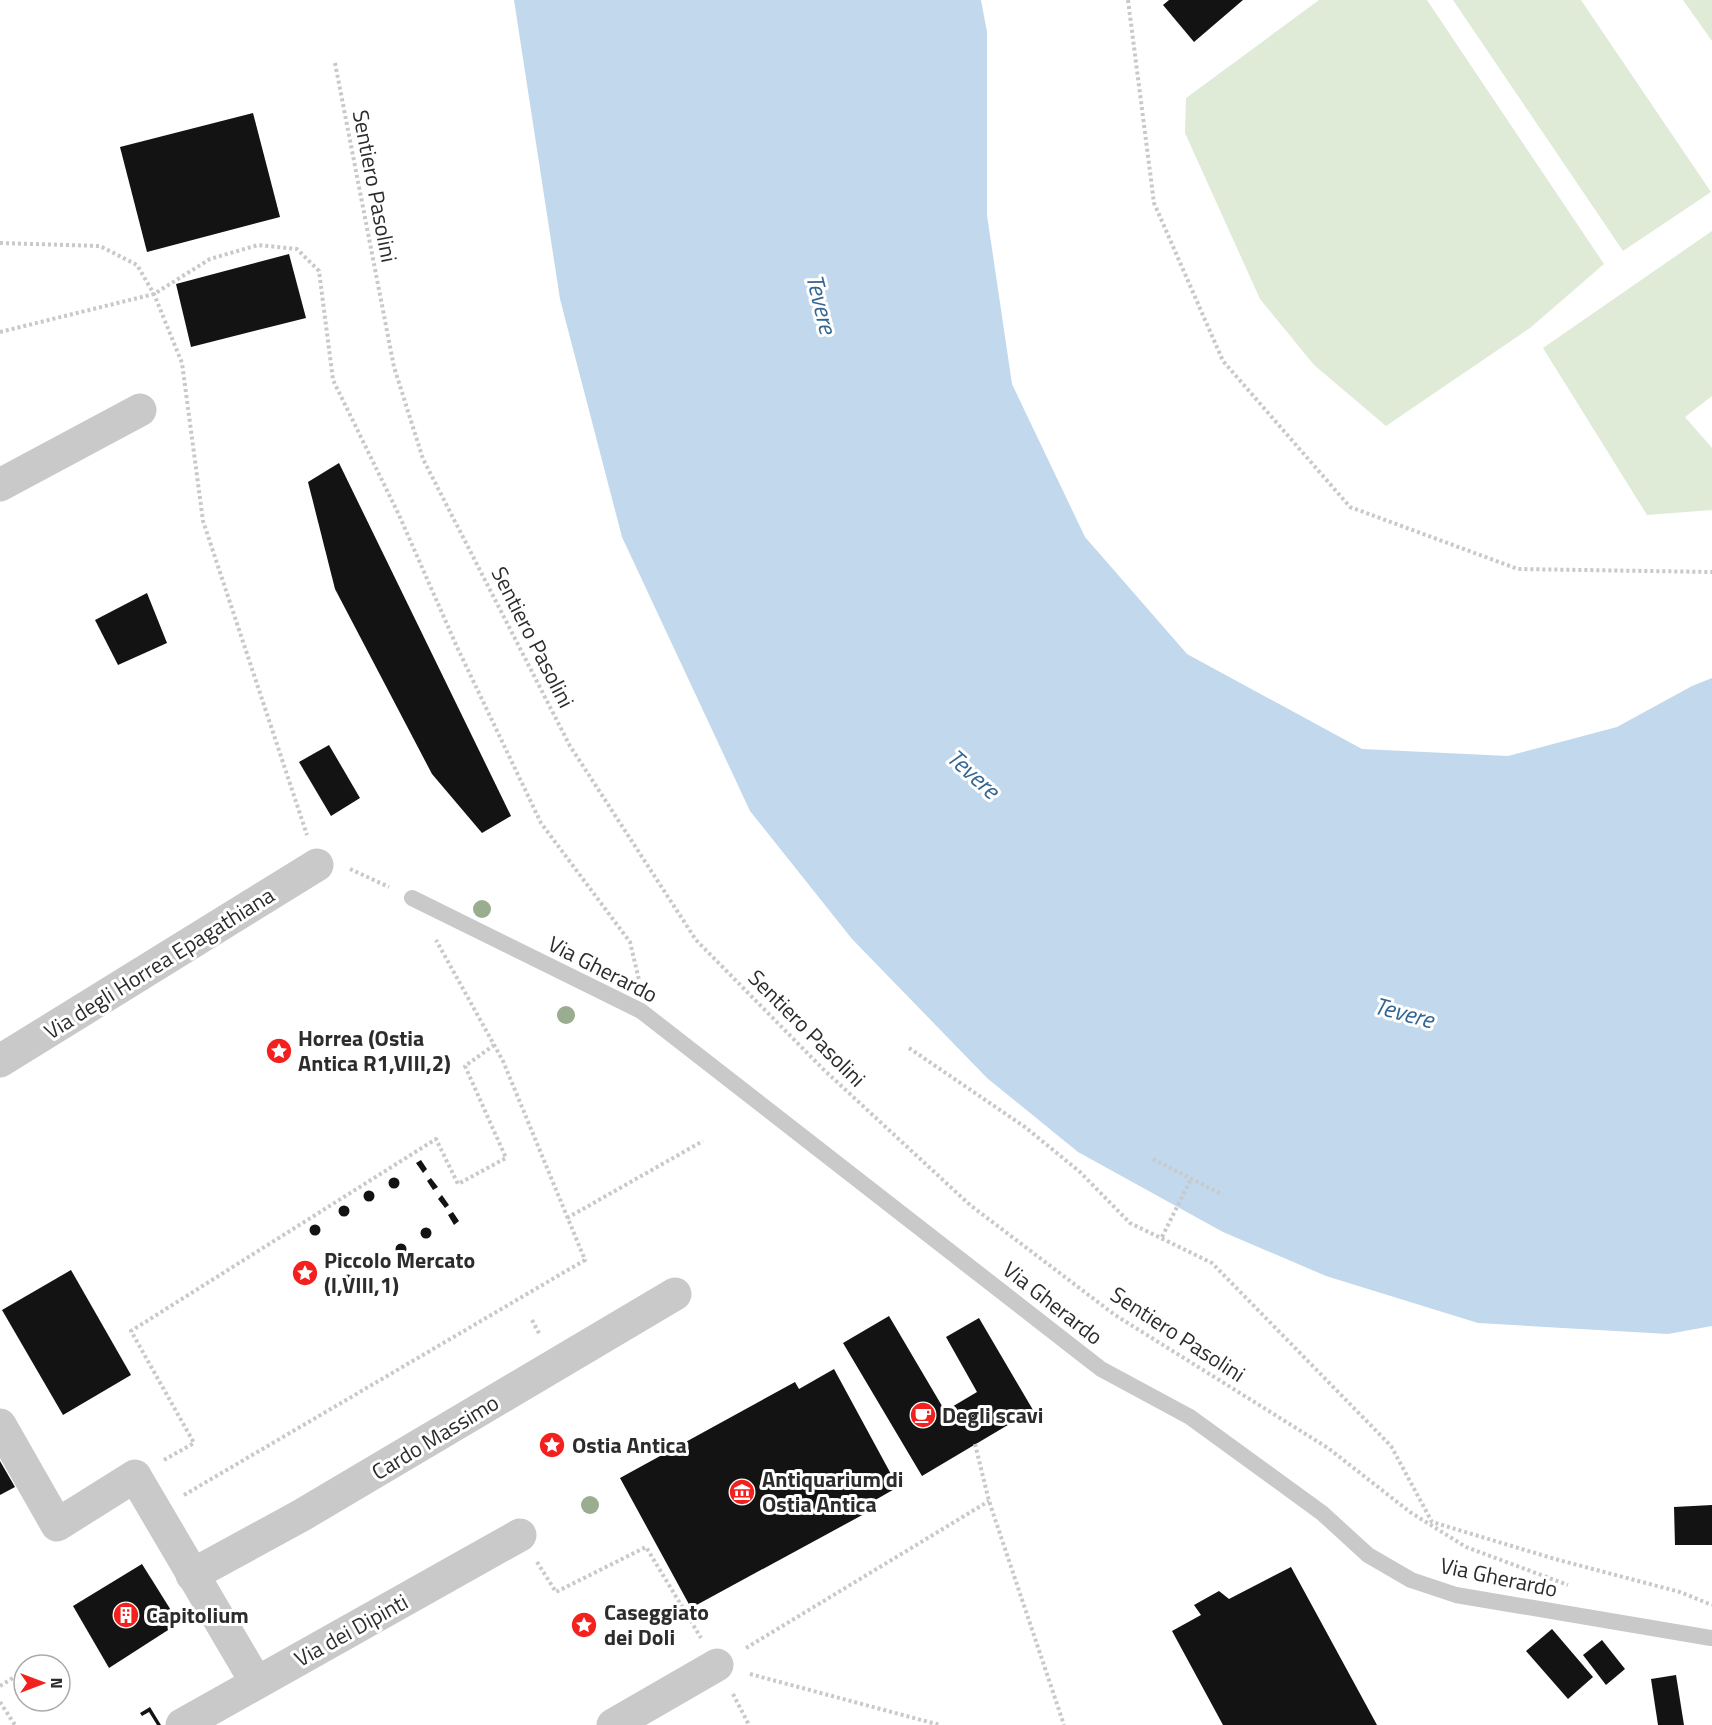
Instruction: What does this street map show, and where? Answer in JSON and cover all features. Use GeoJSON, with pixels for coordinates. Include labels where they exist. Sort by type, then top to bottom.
{"type":"FeatureCollection","features":[{"type":"Feature","properties":{"kind":"street"},"geometry":{"type":"LineString","coordinates":[[0,485],[140,410]]}},
{"type":"Feature","properties":{"kind":"street","name":"Via degli Horrea Epagathiana"},"geometry":{"type":"LineString","coordinates":[[0,1060],[317,865]]}},
{"type":"Feature","properties":{"kind":"street","name":"Cardo Massimo"},"geometry":{"type":"LineString","coordinates":[[192,1575],[302,1515],[675,1294]]}},
{"type":"Feature","properties":{"kind":"street"},"geometry":{"type":"LineString","coordinates":[[0,1425],[57,1525],[135,1476],[256,1682]]}},
{"type":"Feature","properties":{"kind":"street","name":"Via dei Dipinti"},"geometry":{"type":"LineString","coordinates":[[183,1725],[520,1535]]}},
{"type":"Feature","properties":{"kind":"street"},"geometry":{"type":"LineString","coordinates":[[613,1725],[717,1665]]}},
{"type":"Feature","properties":{"kind":"lane","name":"Via Gherardo"},"geometry":{"type":"LineString","coordinates":[[412,898],[640,1011],[1101,1369],[1190,1417],[1322,1513],[1368,1555],[1411,1580],[1456,1595],[1711,1638]]}},
{"type":"Feature","properties":{"kind":"path"},"geometry":{"type":"LineString","coordinates":[[1128,0],[1154,203],[1181,266],[1223,361],[1350,507],[1518,569],[1712,572]]}},
{"type":"Feature","properties":{"kind":"path","name":"Sentiero Pasolini"},"geometry":{"type":"LineString","coordinates":[[335,63],[393,367],[423,459],[570,746],[696,940],[823,1069],[970,1205],[1115,1315],[1328,1448],[1410,1512],[1466,1548],[1570,1586]]}},
{"type":"Feature","properties":{"kind":"path"},"geometry":{"type":"LineString","coordinates":[[0,243],[100,246],[137,265],[154,294],[182,363],[203,521],[317,865],[354,869],[412,898],[494,1046],[585,1260],[156,1511]]}},
{"type":"Feature","properties":{"kind":"path"},"geometry":{"type":"LineString","coordinates":[[0,332],[154,294],[210,259],[258,245],[297,249],[319,271],[333,380],[399,515],[457,647],[541,823],[630,942],[639,974],[640,1011]]}},
{"type":"Feature","properties":{"kind":"path"},"geometry":{"type":"LineString","coordinates":[[135,1476],[194,1443],[130,1331],[436,1139],[458,1184],[506,1158],[465,1066],[494,1046]]}},
{"type":"Feature","properties":{"kind":"path"},"geometry":{"type":"LineString","coordinates":[[909,1048],[1025,1127],[1080,1172],[1130,1223],[1212,1263],[1391,1446],[1432,1522],[1555,1559],[1680,1592],[1712,1605]]}},
{"type":"Feature","properties":{"kind":"path"},"geometry":{"type":"LineString","coordinates":[[567,1218],[703,1141]]}},
{"type":"Feature","properties":{"kind":"path"},"geometry":{"type":"LineString","coordinates":[[1153,1159],[1223,1195]]}},
{"type":"Feature","properties":{"kind":"path"},"geometry":{"type":"LineString","coordinates":[[1162,1238],[1191,1179]]}},
{"type":"Feature","properties":{"kind":"path"},"geometry":{"type":"LineString","coordinates":[[532,1320],[542,1339]]}},
{"type":"Feature","properties":{"kind":"path"},"geometry":{"type":"LineString","coordinates":[[975,1444],[989,1502],[1064,1725]]}},
{"type":"Feature","properties":{"kind":"path"},"geometry":{"type":"LineString","coordinates":[[717,1665],[989,1502]]}},
{"type":"Feature","properties":{"kind":"path"},"geometry":{"type":"LineString","coordinates":[[520,1535],[556,1592],[646,1548],[717,1665],[940,1725]]}},
{"type":"Feature","properties":{"kind":"path"},"geometry":{"type":"LineString","coordinates":[[0,1702],[15,1725]]}},
{"type":"Feature","properties":{"kind":"green space"},"geometry":{"type":"Polygon","coordinates":[[[1319,0],[1427,0],[1604,264],[1530,328],[1386,426],[1314,365],[1260,299],[1185,133],[1186,98],[1319,0]]]}},
{"type":"Feature","properties":{"kind":"green space"},"geometry":{"type":"Polygon","coordinates":[[[1453,0],[1581,0],[1711,192],[1623,251],[1453,0]]]}},
{"type":"Feature","properties":{"kind":"green space"},"geometry":{"type":"Polygon","coordinates":[[[1683,0],[1712,0],[1712,41],[1683,0]]]}},
{"type":"Feature","properties":{"kind":"green space"},"geometry":{"type":"Polygon","coordinates":[[[1712,231],[1712,396],[1685,417],[1712,448],[1712,510],[1647,515],[1543,348],[1712,231]]]}},
{"type":"Feature","properties":{"kind":"water","name":"Tevere"},"geometry":{"type":"Polygon","coordinates":[[[514,0],[981,0],[987,32],[987,215],[1012,384],[1085,537],[1187,654],[1362,749],[1508,756],[1617,727],[1692,686],[1712,678],[1712,1326],[1668,1334],[1478,1323],[1326,1276],[1223,1232],[1078,1152],[987,1078],[852,939],[750,811],[622,537],[560,299],[514,0]]]}},
{"type":"Feature","properties":{"kind":"building"},"geometry":{"type":"Polygon","coordinates":[[[1169,0],[1243,0],[1194,42],[1163,5],[1169,0]]]}},
{"type":"Feature","properties":{"kind":"building"},"geometry":{"type":"Polygon","coordinates":[[[253,113],[280,217],[147,252],[120,147],[253,113]]]}},
{"type":"Feature","properties":{"kind":"building"},"geometry":{"type":"Polygon","coordinates":[[[289,254],[306,318],[191,347],[176,284],[289,254]]]}},
{"type":"Feature","properties":{"kind":"building"},"geometry":{"type":"Polygon","coordinates":[[[339,463],[511,816],[482,833],[432,774],[335,589],[308,482],[339,463]]]}},
{"type":"Feature","properties":{"kind":"building"},"geometry":{"type":"Polygon","coordinates":[[[147,593],[167,643],[118,665],[95,620],[147,593]]]}},
{"type":"Feature","properties":{"kind":"building"},"geometry":{"type":"Polygon","coordinates":[[[329,745],[360,798],[331,816],[299,762],[329,745]]]}},
{"type":"Feature","properties":{"kind":"building"},"geometry":{"type":"Polygon","coordinates":[[[421,1160],[427,1169],[423,1173],[416,1163],[421,1160]]]}},
{"type":"Feature","properties":{"kind":"building"},"geometry":{"type":"Polygon","coordinates":[[[394,1178],[398,1179],[398,1187],[394,1188],[390,1187],[389,1183],[390,1179],[394,1178]]]}},
{"type":"Feature","properties":{"kind":"building"},"geometry":{"type":"Polygon","coordinates":[[[431,1178],[438,1187],[433,1190],[427,1181],[431,1178]]]}},
{"type":"Feature","properties":{"kind":"building"},"geometry":{"type":"Polygon","coordinates":[[[369,1191],[373,1192],[373,1200],[369,1201],[365,1200],[364,1196],[365,1192],[369,1191]]]}},
{"type":"Feature","properties":{"kind":"building"},"geometry":{"type":"Polygon","coordinates":[[[442,1195],[449,1205],[445,1208],[438,1199],[442,1195]]]}},
{"type":"Feature","properties":{"kind":"building"},"geometry":{"type":"Polygon","coordinates":[[[344,1205],[350,1211],[344,1217],[338,1211],[344,1205]]]}},
{"type":"Feature","properties":{"kind":"building"},"geometry":{"type":"Polygon","coordinates":[[[453,1212],[459,1221],[454,1225],[448,1215],[453,1212]]]}},
{"type":"Feature","properties":{"kind":"building"},"geometry":{"type":"Polygon","coordinates":[[[315,1225],[319,1226],[319,1234],[315,1235],[311,1234],[310,1230],[311,1226],[315,1225]]]}},
{"type":"Feature","properties":{"kind":"building"},"geometry":{"type":"Polygon","coordinates":[[[426,1228],[430,1229],[430,1237],[426,1238],[422,1237],[421,1233],[422,1229],[426,1228]]]}},
{"type":"Feature","properties":{"kind":"building"},"geometry":{"type":"Polygon","coordinates":[[[401,1243],[407,1249],[401,1255],[395,1249],[401,1243]]]}},
{"type":"Feature","properties":{"kind":"building"},"geometry":{"type":"Polygon","coordinates":[[[372,1257],[378,1263],[372,1269],[366,1263],[372,1257]]]}},
{"type":"Feature","properties":{"kind":"building"},"geometry":{"type":"Polygon","coordinates":[[[71,1270],[131,1375],[63,1415],[2,1310],[71,1270]]]}},
{"type":"Feature","properties":{"kind":"building"},"geometry":{"type":"Polygon","coordinates":[[[348,1275],[352,1276],[352,1284],[348,1285],[344,1284],[343,1280],[344,1276],[348,1275]]]}},
{"type":"Feature","properties":{"kind":"building"},"geometry":{"type":"Polygon","coordinates":[[[889,1316],[945,1411],[977,1392],[946,1337],[979,1318],[1033,1410],[922,1476],[843,1343],[889,1316]]]}},
{"type":"Feature","properties":{"kind":"building","name":"Antiquarium di Ostia Antica"},"geometry":{"type":"Polygon","coordinates":[[[834,1369],[898,1487],[863,1507],[866,1513],[691,1608],[620,1478],[795,1382],[799,1389],[834,1369]]]}},
{"type":"Feature","properties":{"kind":"building"},"geometry":{"type":"Polygon","coordinates":[[[0,1461],[15,1487],[0,1495],[0,1461]]]}},
{"type":"Feature","properties":{"kind":"building"},"geometry":{"type":"Polygon","coordinates":[[[1712,1505],[1712,1545],[1675,1545],[1674,1507],[1712,1505]]]}},
{"type":"Feature","properties":{"kind":"building","name":"Capitolium"},"geometry":{"type":"Polygon","coordinates":[[[142,1564],[179,1623],[109,1668],[73,1606],[142,1564]]]}},
{"type":"Feature","properties":{"kind":"building"},"geometry":{"type":"Polygon","coordinates":[[[1291,1567],[1377,1725],[1223,1725],[1172,1631],[1201,1615],[1194,1605],[1219,1591],[1229,1599],[1291,1567]]]}},
{"type":"Feature","properties":{"kind":"building"},"geometry":{"type":"Polygon","coordinates":[[[1552,1629],[1593,1677],[1568,1699],[1526,1651],[1552,1629]]]}},
{"type":"Feature","properties":{"kind":"building"},"geometry":{"type":"Polygon","coordinates":[[[1602,1640],[1625,1669],[1606,1685],[1583,1655],[1602,1640]]]}},
{"type":"Feature","properties":{"kind":"building"},"geometry":{"type":"Polygon","coordinates":[[[1676,1675],[1684,1725],[1658,1725],[1651,1679],[1676,1675]]]}},
{"type":"Feature","properties":{"kind":"building"},"geometry":{"type":"Polygon","coordinates":[[[150,1707],[161,1725],[157,1725],[149,1712],[142,1716],[140,1713],[150,1707]]]}},
{"type":"Feature","properties":{"kind":"place","name":"Horrea (Ostia Antica R1,VIII,2)"},"geometry":{"type":"Point","coordinates":[279,1051]}},
{"type":"Feature","properties":{"kind":"place","name":"Piccolo Mercato (I,VIII,1)"},"geometry":{"type":"Point","coordinates":[305,1273]}},
{"type":"Feature","properties":{"kind":"place","name":"Degli scavi"},"geometry":{"type":"Point","coordinates":[923,1415]}},
{"type":"Feature","properties":{"kind":"place","name":"Ostia Antica"},"geometry":{"type":"Point","coordinates":[552,1445]}},
{"type":"Feature","properties":{"kind":"place","name":"Antiquarium di Ostia Antica"},"geometry":{"type":"Point","coordinates":[742,1492]}},
{"type":"Feature","properties":{"kind":"place","name":"Capitolium"},"geometry":{"type":"Point","coordinates":[126,1615]}},
{"type":"Feature","properties":{"kind":"place","name":"Caseggiato dei Doli"},"geometry":{"type":"Point","coordinates":[584,1625]}}]}
